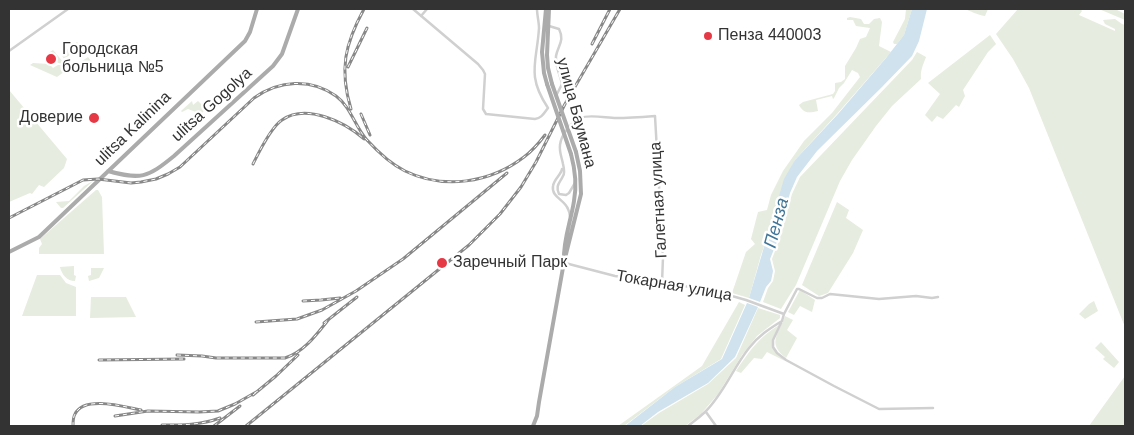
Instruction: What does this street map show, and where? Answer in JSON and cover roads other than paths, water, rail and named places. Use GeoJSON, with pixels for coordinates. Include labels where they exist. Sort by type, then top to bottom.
{"type":"FeatureCollection","features":[{"type":"Feature","properties":{"kind":"main road","name":"ulitsa Kalinina"},"geometry":{"type":"LineString","coordinates":[[9,252],[39,237],[245,41],[250,32],[257,9]]}},
{"type":"Feature","properties":{"kind":"main road","name":"ulitsa Gogolya"},"geometry":{"type":"LineString","coordinates":[[108,171],[126,176],[147,175],[174,156],[273,66],[285,48],[298,9]]}},
{"type":"Feature","properties":{"kind":"main road","name":"улица Баумана"},"geometry":{"type":"LineString","coordinates":[[548,9],[547,55],[550,84],[571,154],[576,182],[564,250],[564,262]]}},
{"type":"Feature","properties":{"kind":"main road","name":"улица Баумана"},"geometry":{"type":"LineString","coordinates":[[548,9],[542,52],[544,74],[550,84],[576,152],[580,171],[581,194],[564,262]]}},
{"type":"Feature","properties":{"kind":"main road"},"geometry":{"type":"LineString","coordinates":[[533,426],[540,401],[564,262]]}},
{"type":"Feature","properties":{"kind":"street"},"geometry":{"type":"LineString","coordinates":[[9,52],[68,9]]}},
{"type":"Feature","properties":{"kind":"street"},"geometry":{"type":"LineString","coordinates":[[413,9],[484,70],[486,79],[484,112],[489,115],[539,119],[548,108],[562,84],[556,65],[562,34],[559,29],[548,26]]}},
{"type":"Feature","properties":{"kind":"street"},"geometry":{"type":"LineString","coordinates":[[421,16],[427,9]]}},
{"type":"Feature","properties":{"kind":"street"},"geometry":{"type":"LineString","coordinates":[[537,9],[539,26],[534,76],[548,108]]}},
{"type":"Feature","properties":{"kind":"street","name":"Галетная улица"},"geometry":{"type":"LineString","coordinates":[[563,165],[560,151],[562,137],[581,118],[655,116],[663,257],[662,284]]}},
{"type":"Feature","properties":{"kind":"street"},"geometry":{"type":"LineString","coordinates":[[563,165],[563,176],[557,187],[559,194],[564,196],[569,193],[576,182]]}},
{"type":"Feature","properties":{"kind":"street"},"geometry":{"type":"LineString","coordinates":[[563,165],[562,173],[553,186],[553,192],[568,208],[570,218]]}},
{"type":"Feature","properties":{"kind":"street","name":"Токарная улица"},"geometry":{"type":"LineString","coordinates":[[564,262],[614,276],[711,290],[784,314]]}},
{"type":"Feature","properties":{"kind":"street"},"geometry":{"type":"LineString","coordinates":[[934,408],[880,409],[786,360],[773,347],[773,340],[797,289],[817,298],[830,294],[880,299],[916,296],[938,297]]}},
{"type":"Feature","properties":{"kind":"street"},"geometry":{"type":"LineString","coordinates":[[688,426],[706,412],[750,347],[768,329],[782,322]]}},
{"type":"Feature","properties":{"kind":"street"},"geometry":{"type":"LineString","coordinates":[[706,412],[716,426]]}},
{"type":"Feature","properties":{"kind":"water","name":"Пенза"},"geometry":{"type":"Polygon","coordinates":[[[912,9],[927,9],[919,41],[912,56],[817,151],[797,177],[790,193],[779,237],[770,259],[773,271],[771,281],[766,287],[760,302],[749,298],[784,179],[795,160],[838,114],[904,35],[912,9]]]}},
{"type":"Feature","properties":{"kind":"water"},"geometry":{"type":"Polygon","coordinates":[[[747,303],[758,307],[735,357],[708,383],[658,412],[640,426],[625,426],[675,387],[722,359],[747,303]]]}},
{"type":"Feature","properties":{"kind":"railway"},"geometry":{"type":"LineString","coordinates":[[351,109],[345,81],[346,57],[352,34],[364,9]]}},
{"type":"Feature","properties":{"kind":"railway"},"geometry":{"type":"LineString","coordinates":[[592,44],[610,9]]}},
{"type":"Feature","properties":{"kind":"railway"},"geometry":{"type":"LineString","coordinates":[[246,426],[469,245],[500,214],[521,187],[536,162],[565,104],[620,9]]}},
{"type":"Feature","properties":{"kind":"railway"},"geometry":{"type":"LineString","coordinates":[[348,67],[367,28]]}},
{"type":"Feature","properties":{"kind":"railway"},"geometry":{"type":"LineString","coordinates":[[9,218],[83,180],[98,179],[131,183],[156,179],[168,174],[180,167],[254,98],[264,92],[284,85],[306,84],[316,86],[336,96],[345,106],[363,135],[385,157],[405,171],[435,180],[466,181],[497,173],[524,157],[545,135]]}},
{"type":"Feature","properties":{"kind":"railway"},"geometry":{"type":"LineString","coordinates":[[253,164],[274,128],[282,120],[292,115],[302,113],[325,117],[347,126],[364,139]]}},
{"type":"Feature","properties":{"kind":"railway"},"geometry":{"type":"LineString","coordinates":[[361,114],[370,135]]}},
{"type":"Feature","properties":{"kind":"railway"},"geometry":{"type":"LineString","coordinates":[[256,322],[297,319],[322,310],[356,291],[403,259],[507,173]]}},
{"type":"Feature","properties":{"kind":"railway"},"geometry":{"type":"LineString","coordinates":[[324,323],[357,297]]}},
{"type":"Feature","properties":{"kind":"railway"},"geometry":{"type":"LineString","coordinates":[[303,301],[340,298]]}},
{"type":"Feature","properties":{"kind":"railway"},"geometry":{"type":"LineString","coordinates":[[177,355],[216,358],[285,358],[304,347],[329,319]]}},
{"type":"Feature","properties":{"kind":"railway"},"geometry":{"type":"LineString","coordinates":[[253,395],[298,355]]}},
{"type":"Feature","properties":{"kind":"railway"},"geometry":{"type":"LineString","coordinates":[[99,360],[184,359]]}},
{"type":"Feature","properties":{"kind":"railway"},"geometry":{"type":"LineString","coordinates":[[115,416],[148,411],[218,411],[258,391]]}},
{"type":"Feature","properties":{"kind":"railway"},"geometry":{"type":"LineString","coordinates":[[73,426],[75,414],[80,408],[87,405],[105,404],[141,410]]}},
{"type":"Feature","properties":{"kind":"railway"},"geometry":{"type":"LineString","coordinates":[[214,426],[240,406]]}},
{"type":"Feature","properties":{"kind":"railway"},"geometry":{"type":"LineString","coordinates":[[162,425],[184,425],[220,418]]}},
{"type":"Feature","properties":{"kind":"place","name":"Пенза 440003"},"geometry":{"type":"Point","coordinates":[708,36]}},
{"type":"Feature","properties":{"kind":"place","name":"Городская больница №5"},"geometry":{"type":"Point","coordinates":[51,59]}},
{"type":"Feature","properties":{"kind":"place","name":"Доверие"},"geometry":{"type":"Point","coordinates":[94,118]}},
{"type":"Feature","properties":{"kind":"place","name":"Заречный Парк"},"geometry":{"type":"Point","coordinates":[442,263]}}]}
